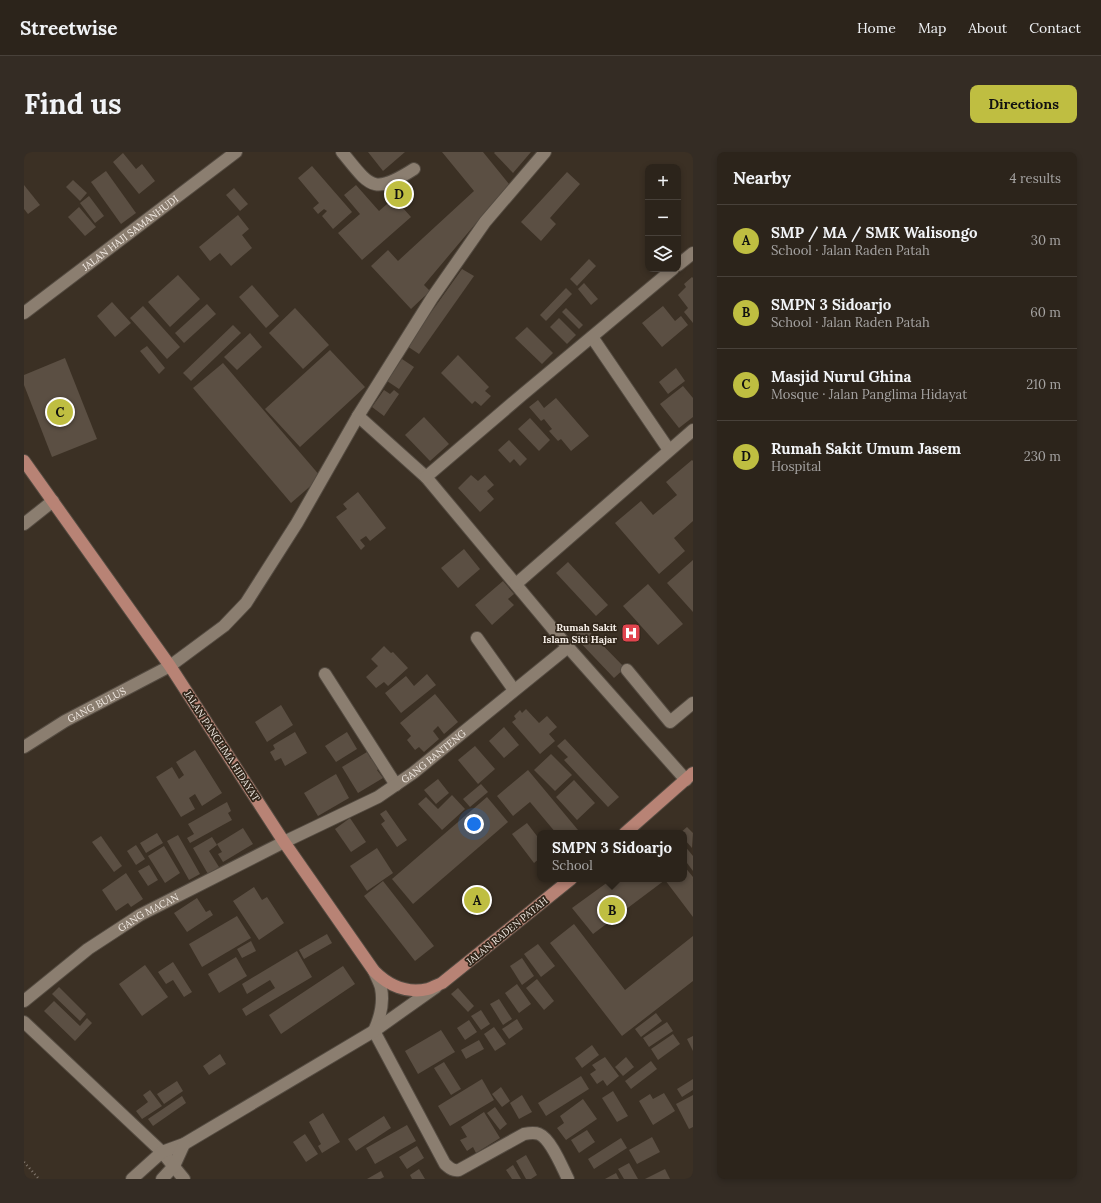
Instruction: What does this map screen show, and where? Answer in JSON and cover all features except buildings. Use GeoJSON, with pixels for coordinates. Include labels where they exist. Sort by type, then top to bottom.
{"type":"FeatureCollection","features":[{"type":"Feature","properties":{"kind":"main road","name":"JALAN PANGLIMA HIDAYAT"},"geometry":{"type":"LineString","coordinates":[[24,461],[170,666],[284,842],[374,971],[382,979],[392,985],[406,990],[427,989],[442,983]]}},
{"type":"Feature","properties":{"kind":"main road"},"geometry":{"type":"LineString","coordinates":[[628,830],[689,776]]}},
{"type":"Feature","properties":{"kind":"main road","name":"JALAN RADEN PATAH"},"geometry":{"type":"LineString","coordinates":[[442,983],[567,882]]}},
{"type":"Feature","properties":{"kind":"street","name":"JALAN HAJI SAMANHUDI"},"geometry":{"type":"LineString","coordinates":[[24,313],[236,152]]}},
{"type":"Feature","properties":{"kind":"street"},"geometry":{"type":"LineString","coordinates":[[342,152],[364,179],[377,185],[398,179],[414,170]]}},
{"type":"Feature","properties":{"kind":"street","name":"GANG BULUS"},"geometry":{"type":"LineString","coordinates":[[24,747],[65,721],[170,666],[224,626],[246,603],[297,523],[358,416],[432,298],[485,222],[545,152]]}},
{"type":"Feature","properties":{"kind":"street"},"geometry":{"type":"LineString","coordinates":[[681,263],[693,253]]}},
{"type":"Feature","properties":{"kind":"street"},"geometry":{"type":"LineString","coordinates":[[426,478],[522,395],[669,272]]}},
{"type":"Feature","properties":{"kind":"street"},"geometry":{"type":"LineString","coordinates":[[592,337],[669,450]]}},
{"type":"Feature","properties":{"kind":"street"},"geometry":{"type":"LineString","coordinates":[[358,416],[426,478],[568,647],[689,776]]}},
{"type":"Feature","properties":{"kind":"street"},"geometry":{"type":"LineString","coordinates":[[516,584],[693,430]]}},
{"type":"Feature","properties":{"kind":"street"},"geometry":{"type":"LineString","coordinates":[[24,524],[53,501]]}},
{"type":"Feature","properties":{"kind":"street"},"geometry":{"type":"LineString","coordinates":[[477,638],[514,690]]}},
{"type":"Feature","properties":{"kind":"street","name":"GANG BANTENG"},"geometry":{"type":"LineString","coordinates":[[284,842],[378,797],[396,785],[413,773],[568,647]]}},
{"type":"Feature","properties":{"kind":"street"},"geometry":{"type":"LineString","coordinates":[[627,670],[670,722],[693,703]]}},
{"type":"Feature","properties":{"kind":"street"},"geometry":{"type":"LineString","coordinates":[[325,674],[396,785]]}},
{"type":"Feature","properties":{"kind":"street","name":"GANG MACAN"},"geometry":{"type":"LineString","coordinates":[[24,1001],[88,949],[140,915],[284,842]]}},
{"type":"Feature","properties":{"kind":"street"},"geometry":{"type":"LineString","coordinates":[[374,971],[381,988],[382,1000],[382,1009],[374,1032],[445,1164],[451,1170],[459,1170],[524,1134],[534,1132],[547,1139],[568,1179]]}},
{"type":"Feature","properties":{"kind":"street"},"geometry":{"type":"LineString","coordinates":[[132,1179],[162,1152],[184,1144],[374,1032],[442,983]]}},
{"type":"Feature","properties":{"kind":"street"},"geometry":{"type":"LineString","coordinates":[[24,1022],[162,1152],[184,1179]]}},
{"type":"Feature","properties":{"kind":"street"},"geometry":{"type":"LineString","coordinates":[[162,1179],[174,1166],[184,1144]]}},
{"type":"Feature","properties":{"kind":"path"},"geometry":{"type":"LineString","coordinates":[[24,1162],[39,1179]]}},
{"type":"Feature","properties":{"kind":"place","name":"Rumah Sakit Umum Jasem"},"geometry":{"type":"Point","coordinates":[399,194]}},
{"type":"Feature","properties":{"kind":"place","name":"Masjid Nurul Ghina"},"geometry":{"type":"Point","coordinates":[60,412]}},
{"type":"Feature","properties":{"kind":"place","name":"Rumah Sakit Islam Siti Hajar"},"geometry":{"type":"Point","coordinates":[631,633]}},
{"type":"Feature","properties":{"kind":"place","name":"SMP / MA / SMK Walisongo"},"geometry":{"type":"Point","coordinates":[477,900]}},
{"type":"Feature","properties":{"kind":"place","name":"SMPN 3 Sidoarjo"},"geometry":{"type":"Point","coordinates":[612,910]}}]}
